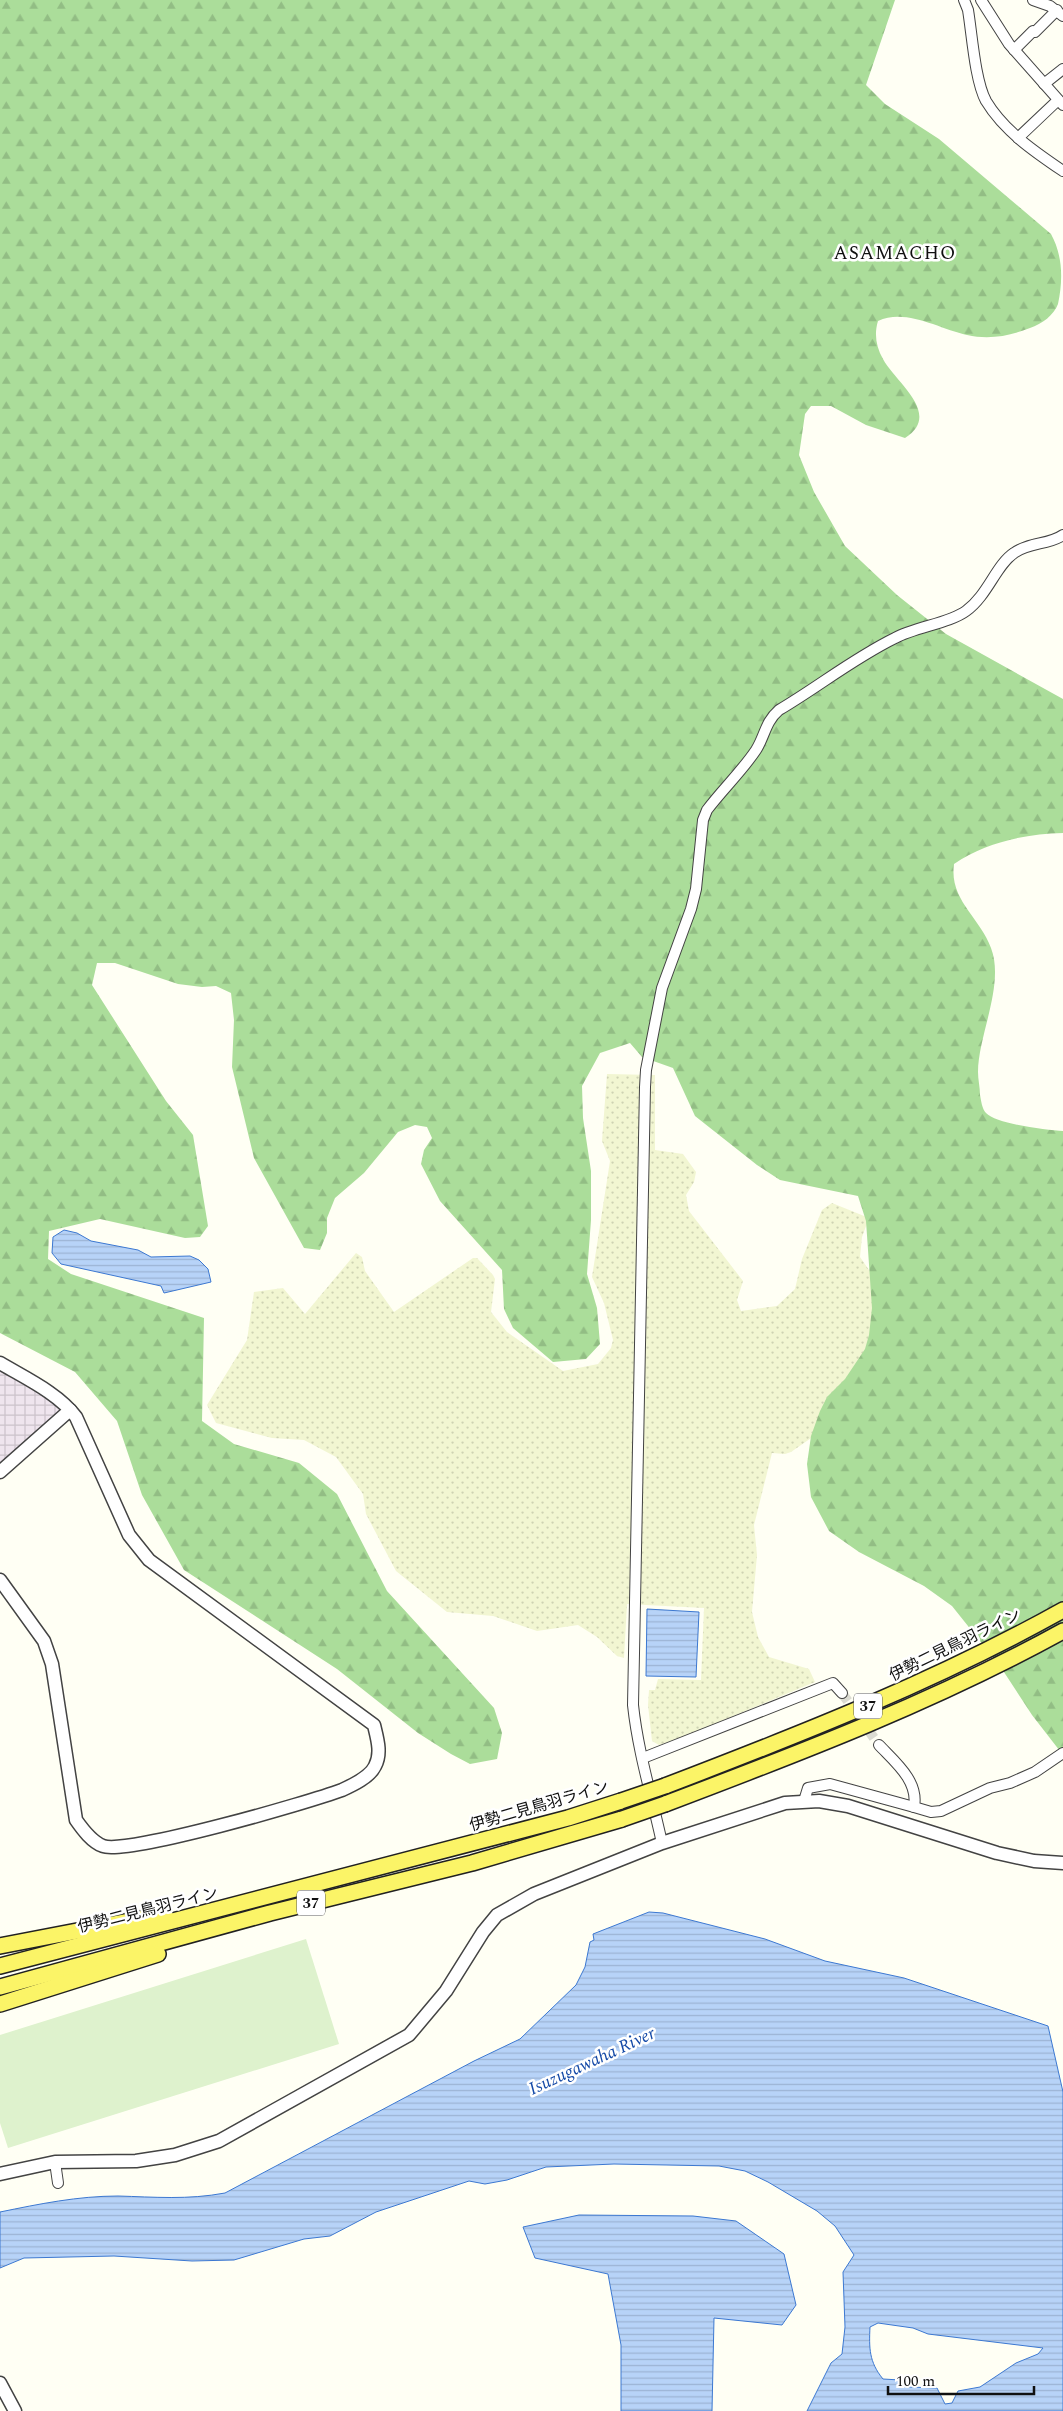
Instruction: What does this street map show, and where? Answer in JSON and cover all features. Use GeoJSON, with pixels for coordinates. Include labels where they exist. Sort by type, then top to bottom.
{"type":"FeatureCollection","features":[{"type":"Feature","properties":{"kind":"main road","name":"伊勢二見鳥羽ライン"},"geometry":{"type":"LineString","coordinates":[[0,1966],[568,1818],[621,1801],[665,1786],[870,1705],[969,1660],[1063,1610]]}},
{"type":"Feature","properties":{"kind":"main road","name":"伊勢二見鳥羽ライン"},"geometry":{"type":"LineString","coordinates":[[0,1987],[270,1913],[472,1863],[622,1819],[875,1722],[976,1676],[1063,1632]]}},
{"type":"Feature","properties":{"kind":"main road"},"geometry":{"type":"LineString","coordinates":[[0,2004],[219,1935],[270,1913]]}},
{"type":"Feature","properties":{"kind":"main road"},"geometry":{"type":"LineString","coordinates":[[0,1946],[150,1917],[197,1916]]}},
{"type":"Feature","properties":{"kind":"street"},"geometry":{"type":"LineString","coordinates":[[964,0],[968,10],[979,77],[986,101],[1018,138],[1063,171]]}},
{"type":"Feature","properties":{"kind":"street"},"geometry":{"type":"LineString","coordinates":[[980,0],[1014,50],[1061,103],[1018,138]]}},
{"type":"Feature","properties":{"kind":"street"},"geometry":{"type":"LineString","coordinates":[[1014,50],[1033,31],[1035,32],[1060,13],[1033,0]]}},
{"type":"Feature","properties":{"kind":"street"},"geometry":{"type":"LineString","coordinates":[[1044,84],[1063,69]]}},
{"type":"Feature","properties":{"kind":"street"},"geometry":{"type":"LineString","coordinates":[[662,1843],[643,1758],[637,1742],[633,1683],[646,1078],[662,988],[691,909],[696,889],[703,820],[707,810],[756,749],[770,718],[779,710],[877,646],[911,630],[964,613],[984,595],[1011,555],[1022,548],[1061,540]]}},
{"type":"Feature","properties":{"kind":"street"},"geometry":{"type":"LineString","coordinates":[[0,1363],[54,1396],[76,1417],[129,1535],[149,1560],[374,1725],[379,1745],[375,1766],[364,1778],[343,1790],[261,1814],[146,1843],[116,1848],[103,1846],[85,1833],[76,1820],[52,1664],[44,1641],[0,1580]]}},
{"type":"Feature","properties":{"kind":"street"},"geometry":{"type":"LineString","coordinates":[[0,1472],[70,1410]]}},
{"type":"Feature","properties":{"kind":"street"},"geometry":{"type":"LineString","coordinates":[[643,1758],[833,1683],[842,1693]]}},
{"type":"Feature","properties":{"kind":"street"},"geometry":{"type":"LineString","coordinates":[[879,1745],[909,1780],[913,1788],[914,1807]]}},
{"type":"Feature","properties":{"kind":"street"},"geometry":{"type":"LineString","coordinates":[[804,1801],[808,1788],[830,1784],[931,1812],[941,1811],[990,1788],[1010,1783],[1035,1772],[1063,1753]]}},
{"type":"Feature","properties":{"kind":"street"},"geometry":{"type":"LineString","coordinates":[[0,2174],[55,2162],[136,2161],[175,2155],[219,2141],[409,2035],[446,1991],[483,1932],[497,1915],[534,1894],[662,1843],[778,1804],[819,1801],[848,1806],[997,1853],[1034,1860],[1063,1862]]}},
{"type":"Feature","properties":{"kind":"street"},"geometry":{"type":"LineString","coordinates":[[55,2162],[58,2183]]}},
{"type":"Feature","properties":{"kind":"street"},"geometry":{"type":"LineString","coordinates":[[0,2383],[15,2411]]}},
{"type":"Feature","properties":{"kind":"shaded area"},"geometry":{"type":"Polygon","coordinates":[[[0,1369],[47,1397],[63,1412],[0,1465],[0,1369]]]}},
{"type":"Feature","properties":{"kind":"green space"},"geometry":{"type":"Polygon","coordinates":[[[0,0],[895,0],[866,85],[885,104],[939,139],[1051,234],[1060,259],[1061,286],[1058,304],[1054,312],[1047,319],[1022,331],[991,337],[967,335],[911,318],[889,318],[878,321],[876,336],[881,354],[889,368],[913,398],[918,409],[919,419],[915,429],[905,438],[866,425],[831,406],[811,406],[805,414],[799,455],[814,492],[845,546],[897,595],[946,634],[1063,699],[1063,833],[1020,837],[979,850],[954,864],[954,877],[956,888],[966,908],[986,937],[994,962],[993,994],[982,1042],[978,1072],[980,1095],[984,1109],[986,1113],[1000,1120],[1034,1128],[1063,1131],[1063,1755],[1032,1715],[1000,1666],[952,1606],[924,1586],[859,1552],[829,1531],[811,1497],[807,1464],[811,1436],[827,1397],[845,1379],[865,1349],[869,1335],[872,1308],[866,1221],[858,1196],[780,1180],[757,1165],[695,1116],[673,1068],[642,1057],[630,1043],[600,1053],[582,1086],[583,1118],[591,1171],[591,1220],[587,1274],[597,1308],[600,1344],[586,1359],[553,1362],[513,1328],[504,1309],[502,1270],[440,1201],[421,1164],[424,1150],[432,1138],[427,1127],[415,1125],[398,1132],[364,1173],[335,1198],[327,1218],[327,1233],[320,1250],[304,1248],[254,1158],[232,1067],[234,1020],[231,993],[216,986],[202,987],[178,984],[115,963],[97,963],[92,985],[166,1101],[193,1135],[208,1226],[200,1237],[185,1238],[100,1219],[49,1231],[48,1259],[71,1274],[204,1318],[202,1421],[234,1444],[299,1463],[337,1494],[387,1591],[494,1708],[502,1733],[497,1759],[470,1764],[451,1754],[418,1733],[337,1669],[184,1570],[142,1495],[117,1421],[75,1372],[0,1333],[0,0]]]}},
{"type":"Feature","properties":{"kind":"green space"},"geometry":{"type":"Polygon","coordinates":[[[607,1074],[655,1075],[655,1150],[683,1154],[696,1172],[694,1182],[686,1195],[689,1211],[743,1281],[737,1300],[741,1311],[777,1306],[795,1289],[802,1259],[822,1210],[832,1203],[869,1218],[862,1237],[860,1257],[887,1296],[840,1418],[791,1452],[785,1454],[772,1453],[754,1525],[757,1555],[752,1612],[758,1637],[769,1657],[809,1669],[815,1682],[659,1745],[652,1741],[648,1705],[649,1690],[655,1690],[658,1679],[701,1680],[704,1608],[627,1604],[624,1658],[617,1656],[597,1637],[578,1625],[537,1631],[493,1616],[447,1612],[396,1571],[366,1514],[363,1494],[336,1457],[304,1440],[272,1438],[216,1423],[207,1405],[247,1340],[254,1292],[283,1288],[305,1314],[356,1253],[362,1257],[365,1271],[394,1312],[473,1258],[477,1258],[495,1279],[491,1312],[507,1332],[563,1371],[598,1364],[611,1348],[613,1340],[604,1303],[592,1277],[610,1161],[602,1141],[607,1074]]]}},
{"type":"Feature","properties":{"kind":"green space"},"geometry":{"type":"Polygon","coordinates":[[[306,1939],[339,2044],[8,2148],[0,2123],[0,2035],[306,1939]]]}},
{"type":"Feature","properties":{"kind":"water"},"geometry":{"type":"Polygon","coordinates":[[[64,1230],[77,1233],[91,1241],[138,1250],[151,1257],[190,1256],[199,1260],[208,1269],[211,1282],[164,1293],[161,1286],[61,1264],[52,1253],[53,1237],[64,1230]]]}},
{"type":"Feature","properties":{"kind":"water"},"geometry":{"type":"Polygon","coordinates":[[[647,1609],[699,1612],[696,1677],[646,1676],[647,1609]]]}},
{"type":"Feature","properties":{"kind":"water","name":"Isuzugawaha River"},"geometry":{"type":"Polygon","coordinates":[[[649,1912],[663,1913],[765,1939],[825,1961],[904,1978],[1048,2026],[1063,2092],[1063,2411],[807,2411],[831,2363],[842,2354],[845,2327],[843,2272],[854,2255],[835,2226],[817,2211],[768,2182],[745,2171],[719,2166],[614,2164],[546,2167],[507,2180],[485,2184],[469,2181],[376,2212],[330,2236],[304,2239],[234,2260],[192,2261],[114,2256],[24,2258],[0,2268],[0,2212],[88,2197],[184,2197],[225,2193],[474,2061],[520,2039],[576,1985],[585,1967],[590,1942],[594,1940],[593,1934],[649,1912]],[[878,2323],[870,2327],[872,2361],[883,2379],[900,2380],[909,2387],[937,2388],[945,2404],[952,2403],[958,2391],[980,2387],[1016,2363],[1038,2354],[1043,2348],[928,2334],[913,2328],[878,2323]]]}},
{"type":"Feature","properties":{"kind":"water"},"geometry":{"type":"Polygon","coordinates":[[[579,2215],[693,2216],[736,2221],[784,2254],[796,2305],[782,2325],[714,2318],[712,2411],[621,2411],[621,2345],[608,2274],[535,2258],[523,2227],[579,2215]]]}},
{"type":"Feature","properties":{"kind":"tunnel"},"geometry":{"type":"LineString","coordinates":[[842,1693],[879,1745]]}},
{"type":"Feature","properties":{"kind":"district","name":"ASAMACHO"},"geometry":{"type":"Point","coordinates":[895,253]}}]}
